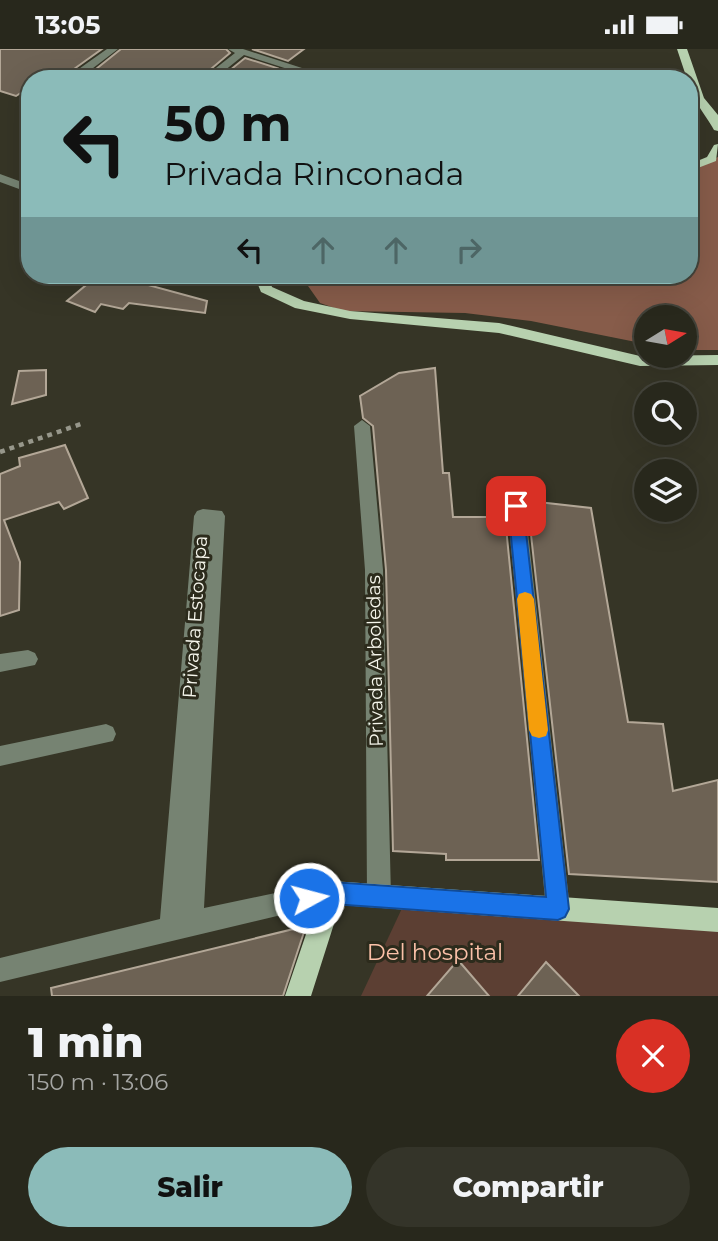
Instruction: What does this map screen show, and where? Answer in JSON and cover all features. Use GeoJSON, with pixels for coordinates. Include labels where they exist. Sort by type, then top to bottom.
{"type":"FeatureCollection","features":[{"type":"Feature","properties":{"kind":"main road"},"geometry":{"type":"LineString","coordinates":[[682,49],[689,70]]}},
{"type":"Feature","properties":{"kind":"main road"},"geometry":{"type":"LineString","coordinates":[[698,96],[714,117],[718,128]]}},
{"type":"Feature","properties":{"kind":"main road"},"geometry":{"type":"LineString","coordinates":[[698,165],[712,159],[718,147]]}},
{"type":"Feature","properties":{"kind":"main road"},"geometry":{"type":"LineString","coordinates":[[264,284],[266,289],[300,305],[350,315],[499,328],[640,361],[718,360]]}},
{"type":"Feature","properties":{"kind":"main road"},"geometry":{"type":"LineString","coordinates":[[298,996],[332,893],[718,920]]}},
{"type":"Feature","properties":{"kind":"street"},"geometry":{"type":"LineString","coordinates":[[84,70],[113,49]]}},
{"type":"Feature","properties":{"kind":"street"},"geometry":{"type":"LineString","coordinates":[[216,70],[237,50],[302,70]]}},
{"type":"Feature","properties":{"kind":"street"},"geometry":{"type":"LineString","coordinates":[[0,168],[21,174]]}},
{"type":"Feature","properties":{"kind":"street"},"geometry":{"type":"LineString","coordinates":[[0,177],[21,185]]}},
{"type":"Feature","properties":{"kind":"street","name":"Privada Arboledas"},"geometry":{"type":"LineString","coordinates":[[362,426],[374,570],[379,896]]}},
{"type":"Feature","properties":{"kind":"street"},"geometry":{"type":"LineString","coordinates":[[516,506],[558,909]]}},
{"type":"Feature","properties":{"kind":"street","name":"Privada Estocapa"},"geometry":{"type":"LineString","coordinates":[[203,516],[216,516],[181,926],[203,516]]}},
{"type":"Feature","properties":{"kind":"street"},"geometry":{"type":"LineString","coordinates":[[0,663],[27,659]]}},
{"type":"Feature","properties":{"kind":"street"},"geometry":{"type":"LineString","coordinates":[[0,756],[106,734]]}},
{"type":"Feature","properties":{"kind":"street"},"geometry":{"type":"LineString","coordinates":[[0,970],[332,893]]}},
{"type":"Feature","properties":{"kind":"path"},"geometry":{"type":"LineString","coordinates":[[0,452],[81,424]]}},
{"type":"Feature","properties":{"kind":"green space","name":"Del hospital"},"geometry":{"type":"Polygon","coordinates":[[[404,904],[718,929],[718,996],[361,996],[404,904]]]}},
{"type":"Feature","properties":{"kind":"shaded area"},"geometry":{"type":"Polygon","coordinates":[[[718,157],[718,350],[697,350],[697,305],[634,305],[634,342],[531,321],[465,313],[343,311],[320,303],[307,284],[698,284],[698,165],[718,157]]]}},
{"type":"Feature","properties":{"kind":"building"},"geometry":{"type":"Polygon","coordinates":[[[0,49],[102,49],[74,70],[21,70],[21,93],[16,96],[0,91],[0,49]]]}},
{"type":"Feature","properties":{"kind":"building"},"geometry":{"type":"Polygon","coordinates":[[[121,49],[226,49],[230,53],[210,70],[95,70],[121,49]]]}},
{"type":"Feature","properties":{"kind":"building"},"geometry":{"type":"Polygon","coordinates":[[[252,49],[304,49],[288,61],[252,49]]]}},
{"type":"Feature","properties":{"kind":"building"},"geometry":{"type":"Polygon","coordinates":[[[245,58],[277,68],[274,70],[230,70],[245,58]]]}},
{"type":"Feature","properties":{"kind":"building"},"geometry":{"type":"Polygon","coordinates":[[[87,284],[145,284],[207,301],[205,313],[129,303],[123,309],[101,304],[95,312],[67,301],[87,284]]]}},
{"type":"Feature","properties":{"kind":"building"},"geometry":{"type":"Polygon","coordinates":[[[435,368],[443,473],[449,473],[453,517],[505,517],[539,860],[446,860],[446,854],[393,851],[386,570],[373,426],[363,418],[360,396],[399,373],[435,368]]]}},
{"type":"Feature","properties":{"kind":"building"},"geometry":{"type":"Polygon","coordinates":[[[46,370],[46,395],[12,404],[19,371],[46,370]]]}},
{"type":"Feature","properties":{"kind":"building"},"geometry":{"type":"Polygon","coordinates":[[[65,445],[88,498],[64,509],[59,502],[4,520],[20,562],[19,610],[0,616],[0,474],[20,466],[19,458],[65,445]]]}},
{"type":"Feature","properties":{"kind":"building"},"geometry":{"type":"Polygon","coordinates":[[[529,501],[591,508],[628,722],[663,724],[673,791],[718,780],[718,882],[569,874],[529,501]]]}},
{"type":"Feature","properties":{"kind":"building"},"geometry":{"type":"Polygon","coordinates":[[[306,926],[283,996],[52,996],[51,988],[306,926]]]}},
{"type":"Feature","properties":{"kind":"building"},"geometry":{"type":"Polygon","coordinates":[[[458,960],[489,996],[427,996],[458,960]]]}},
{"type":"Feature","properties":{"kind":"building"},"geometry":{"type":"Polygon","coordinates":[[[546,962],[579,996],[518,996],[546,962]]]}},
{"type":"Feature","properties":{"kind":"slow traffic"},"geometry":{"type":"LineString","coordinates":[[525,599],[539,730]]}},
{"type":"Feature","properties":{"kind":"route"},"geometry":{"type":"LineString","coordinates":[[309,898],[332,893],[558,909],[516,506]]}}]}
